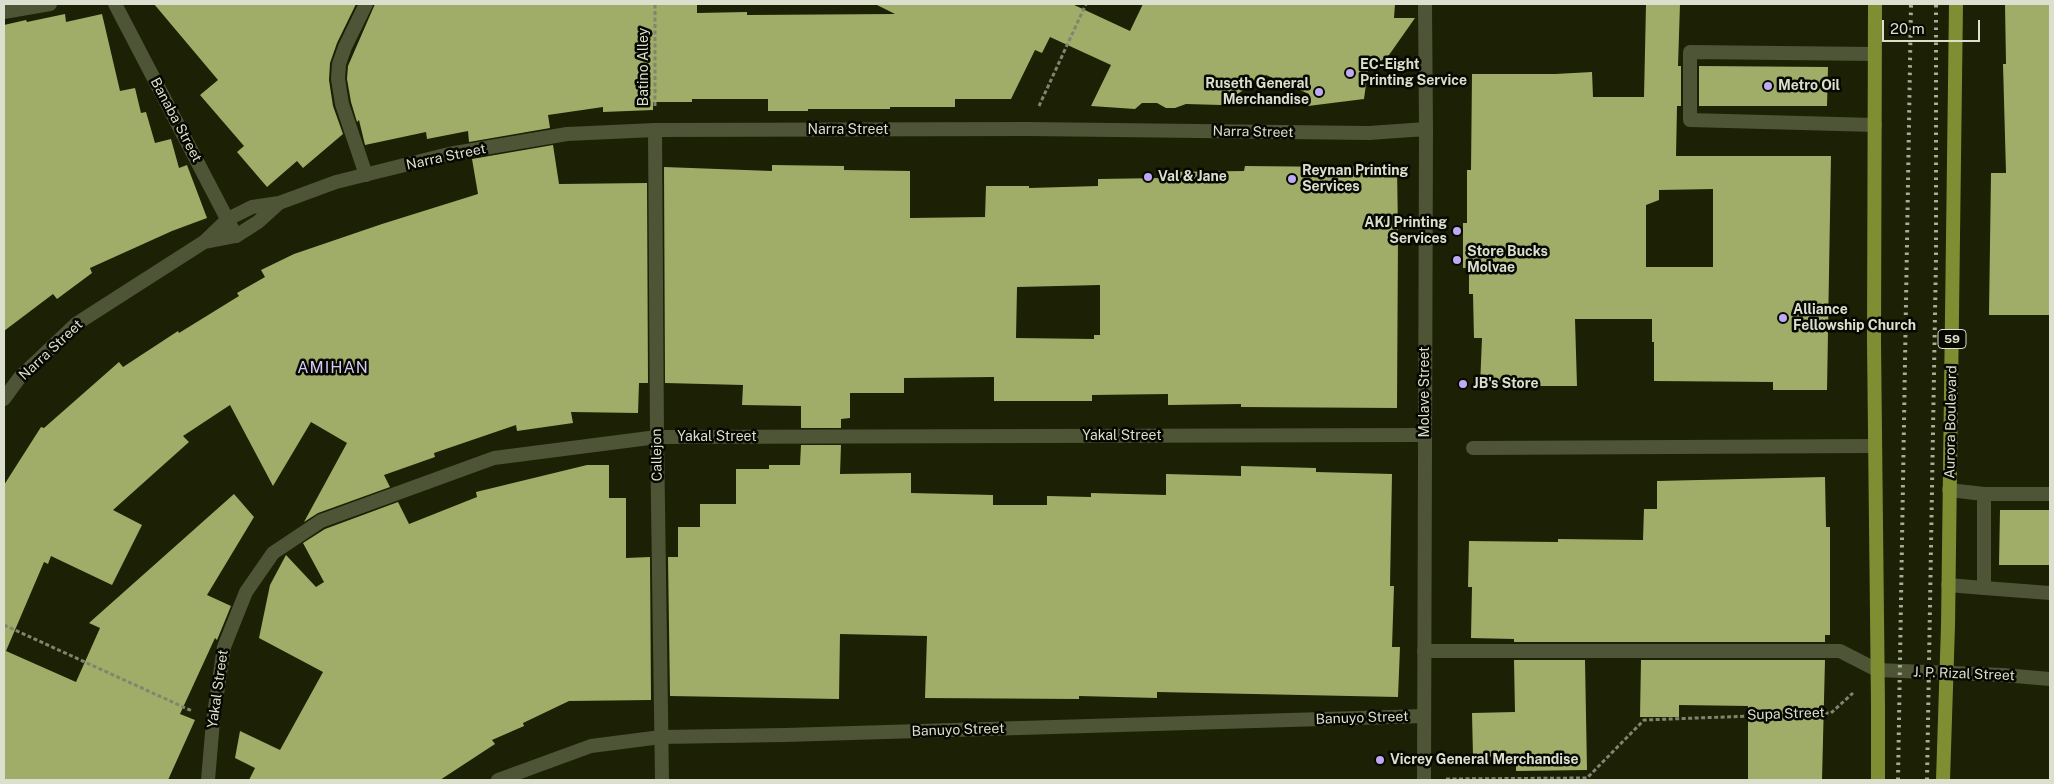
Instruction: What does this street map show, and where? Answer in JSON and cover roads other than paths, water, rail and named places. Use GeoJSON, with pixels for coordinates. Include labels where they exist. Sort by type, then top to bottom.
{"type":"FeatureCollection","features":[{"type":"Feature","properties":{"kind":"main road"},"geometry":{"type":"LineString","coordinates":[[1875,4],[1875,446],[1878,780]]}},
{"type":"Feature","properties":{"kind":"main road","name":"Aurora Boulevard"},"geometry":{"type":"LineString","coordinates":[[1943,780],[1948,585],[1956,4]]}},
{"type":"Feature","properties":{"kind":"street"},"geometry":{"type":"LineString","coordinates":[[4,12],[50,4]]}},
{"type":"Feature","properties":{"kind":"street","name":"Banaba Street"},"geometry":{"type":"LineString","coordinates":[[115,4],[236,236]]}},
{"type":"Feature","properties":{"kind":"street"},"geometry":{"type":"LineString","coordinates":[[366,4],[345,47],[339,64],[338,79],[342,104],[366,175]]}},
{"type":"Feature","properties":{"kind":"street","name":"Molave Street"},"geometry":{"type":"LineString","coordinates":[[1424,780],[1425,4]]}},
{"type":"Feature","properties":{"kind":"street"},"geometry":{"type":"LineString","coordinates":[[1874,54],[1690,52],[1690,120],[1875,125]]}},
{"type":"Feature","properties":{"kind":"street","name":"Narra Street"},"geometry":{"type":"LineString","coordinates":[[4,398],[20,377],[76,324],[204,242],[228,219],[252,208],[279,202],[336,182],[449,154],[568,134],[656,130],[1028,129],[1369,133],[1426,129]]}},
{"type":"Feature","properties":{"kind":"street","name":"Callejon"},"geometry":{"type":"LineString","coordinates":[[656,130],[657,437],[662,780]]}},
{"type":"Feature","properties":{"kind":"street","name":"Narra Street"},"geometry":{"type":"LineString","coordinates":[[204,242],[236,236],[258,222],[279,202]]}},
{"type":"Feature","properties":{"kind":"street","name":"Yakal Street"},"geometry":{"type":"LineString","coordinates":[[208,780],[213,720],[224,647],[246,592],[273,553],[321,520],[494,458],[657,437],[1424,435]]}},
{"type":"Feature","properties":{"kind":"street"},"geometry":{"type":"LineString","coordinates":[[1474,448],[1875,446]]}},
{"type":"Feature","properties":{"kind":"street"},"geometry":{"type":"LineString","coordinates":[[1949,490],[1984,494],[2050,494]]}},
{"type":"Feature","properties":{"kind":"street"},"geometry":{"type":"LineString","coordinates":[[1984,494],[1984,588]]}},
{"type":"Feature","properties":{"kind":"street"},"geometry":{"type":"LineString","coordinates":[[1948,585],[2050,592]]}},
{"type":"Feature","properties":{"kind":"street"},"geometry":{"type":"LineString","coordinates":[[1424,651],[1840,651],[1877,670]]}},
{"type":"Feature","properties":{"kind":"street","name":"J. P. Rizal Street"},"geometry":{"type":"LineString","coordinates":[[1877,670],[2003,675],[2050,679]]}},
{"type":"Feature","properties":{"kind":"street","name":"Banuyo Street"},"geometry":{"type":"LineString","coordinates":[[498,780],[591,746],[661,737],[795,735],[1424,716]]}},
{"type":"Feature","properties":{"kind":"railway"},"geometry":{"type":"LineString","coordinates":[[1898,780],[1911,4]]}},
{"type":"Feature","properties":{"kind":"railway"},"geometry":{"type":"LineString","coordinates":[[1927,780],[1936,256],[1936,4]]}},
{"type":"Feature","properties":{"kind":"place","name":"EC-Eight Printing Service"},"geometry":{"type":"Point","coordinates":[1350,73]}},
{"type":"Feature","properties":{"kind":"place","name":"Metro Oil"},"geometry":{"type":"Point","coordinates":[1768,86]}},
{"type":"Feature","properties":{"kind":"place","name":"Ruseth General Merchandise"},"geometry":{"type":"Point","coordinates":[1319,92]}},
{"type":"Feature","properties":{"kind":"place","name":"Val & Jane"},"geometry":{"type":"Point","coordinates":[1148,177]}},
{"type":"Feature","properties":{"kind":"place","name":"Reynan Printing Services"},"geometry":{"type":"Point","coordinates":[1292,179]}},
{"type":"Feature","properties":{"kind":"place","name":"AKJ Printing Services"},"geometry":{"type":"Point","coordinates":[1457,231]}},
{"type":"Feature","properties":{"kind":"place","name":"Store Bucks Molvae"},"geometry":{"type":"Point","coordinates":[1457,260]}},
{"type":"Feature","properties":{"kind":"place","name":"Alliance Fellowship Church"},"geometry":{"type":"Point","coordinates":[1783,318]}},
{"type":"Feature","properties":{"kind":"place","name":"JB's Store"},"geometry":{"type":"Point","coordinates":[1463,384]}},
{"type":"Feature","properties":{"kind":"place","name":"Vicrey General Merchandise"},"geometry":{"type":"Point","coordinates":[1380,760]}},
{"type":"Feature","properties":{"kind":"district","name":"AMIHAN"},"geometry":{"type":"Point","coordinates":[333,368]}}]}
